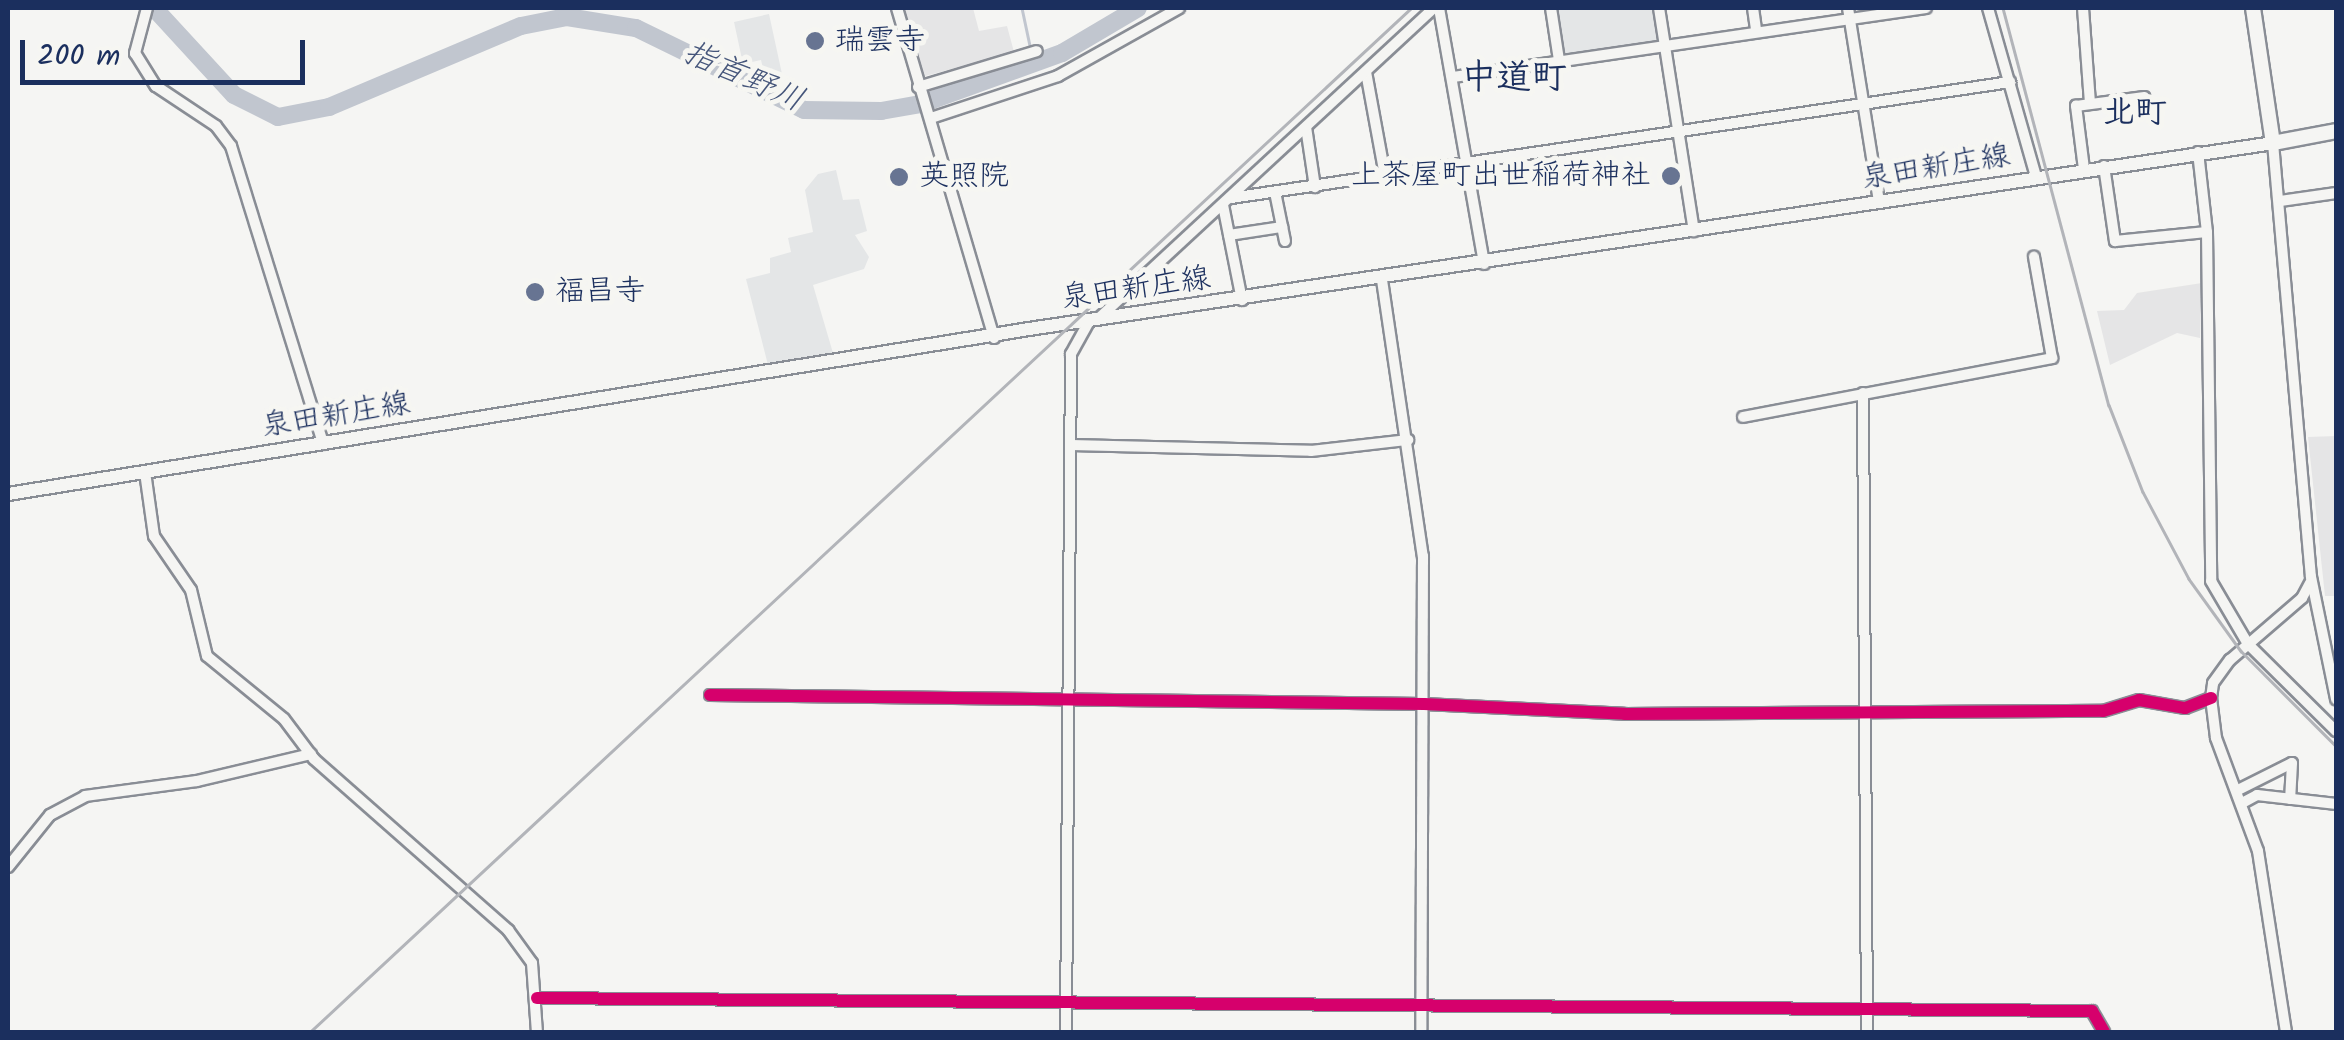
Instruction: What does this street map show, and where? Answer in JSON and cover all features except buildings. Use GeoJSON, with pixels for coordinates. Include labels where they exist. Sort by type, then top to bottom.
{"type":"FeatureCollection","features":[{"type":"Feature","properties":{"kind":"highway"},"geometry":{"type":"LineString","coordinates":[[2254,8],[2273,143],[2336,131]]}},
{"type":"Feature","properties":{"kind":"main road","name":"泉田新庄線"},"geometry":{"type":"LineString","coordinates":[[8,494],[1094,320],[1484,265],[2084,169],[2273,143]]}},
{"type":"Feature","properties":{"kind":"street"},"geometry":{"type":"LineString","coordinates":[[147,8],[134,38],[136,53],[156,86],[225,136],[236,159],[323,444]]}},
{"type":"Feature","properties":{"kind":"street"},"geometry":{"type":"LineString","coordinates":[[897,8],[994,338]]}},
{"type":"Feature","properties":{"kind":"street"},"geometry":{"type":"LineString","coordinates":[[931,118],[1058,76],[1178,8]]}},
{"type":"Feature","properties":{"kind":"street"},"geometry":{"type":"LineString","coordinates":[[1066,1032],[1071,354],[1094,320],[1436,8],[1453,78],[1484,265]]}},
{"type":"Feature","properties":{"kind":"street"},"geometry":{"type":"LineString","coordinates":[[1551,8],[1559,60]]}},
{"type":"Feature","properties":{"kind":"street"},"geometry":{"type":"LineString","coordinates":[[1659,8],[1694,231]]}},
{"type":"Feature","properties":{"kind":"street"},"geometry":{"type":"LineString","coordinates":[[1753,8],[1756,30]]}},
{"type":"Feature","properties":{"kind":"street"},"geometry":{"type":"LineString","coordinates":[[1453,78],[1849,13],[1926,8]]}},
{"type":"Feature","properties":{"kind":"street"},"geometry":{"type":"LineString","coordinates":[[1988,8],[2036,177]]}},
{"type":"Feature","properties":{"kind":"street"},"geometry":{"type":"LineString","coordinates":[[2083,8],[2090,104]]}},
{"type":"Feature","properties":{"kind":"street"},"geometry":{"type":"LineString","coordinates":[[1849,13],[1879,202]]}},
{"type":"Feature","properties":{"kind":"street"},"geometry":{"type":"LineString","coordinates":[[919,89],[1037,51]]}},
{"type":"Feature","properties":{"kind":"street"},"geometry":{"type":"LineString","coordinates":[[1366,72],[1385,176]]}},
{"type":"Feature","properties":{"kind":"street"},"geometry":{"type":"LineString","coordinates":[[1227,202],[2010,82]]}},
{"type":"Feature","properties":{"kind":"street"},"geometry":{"type":"LineString","coordinates":[[2084,169],[2076,106],[2144,97]]}},
{"type":"Feature","properties":{"kind":"street"},"geometry":{"type":"LineString","coordinates":[[1306,127],[1315,187]]}},
{"type":"Feature","properties":{"kind":"street"},"geometry":{"type":"LineString","coordinates":[[2273,143],[2311,577],[2336,699]]}},
{"type":"Feature","properties":{"kind":"street"},"geometry":{"type":"LineString","coordinates":[[2198,152],[2207,232],[2211,581],[2248,644],[2336,731]]}},
{"type":"Feature","properties":{"kind":"street"},"geometry":{"type":"LineString","coordinates":[[2104,166],[2114,241],[2207,232]]}},
{"type":"Feature","properties":{"kind":"street"},"geometry":{"type":"LineString","coordinates":[[1275,192],[1285,241]]}},
{"type":"Feature","properties":{"kind":"street"},"geometry":{"type":"LineString","coordinates":[[2280,200],[2336,193]]}},
{"type":"Feature","properties":{"kind":"street"},"geometry":{"type":"LineString","coordinates":[[1227,202],[1229,235],[1242,300]]}},
{"type":"Feature","properties":{"kind":"street"},"geometry":{"type":"LineString","coordinates":[[1229,235],[1282,227]]}},
{"type":"Feature","properties":{"kind":"street"},"geometry":{"type":"LineString","coordinates":[[1743,416],[2052,358],[2034,257]]}},
{"type":"Feature","properties":{"kind":"street"},"geometry":{"type":"LineString","coordinates":[[1382,280],[1423,556],[1422,1032]]}},
{"type":"Feature","properties":{"kind":"street"},"geometry":{"type":"LineString","coordinates":[[1863,393],[1869,709],[1867,1032]]}},
{"type":"Feature","properties":{"kind":"street"},"geometry":{"type":"LineString","coordinates":[[1071,445],[1310,450],[1408,440]]}},
{"type":"Feature","properties":{"kind":"street"},"geometry":{"type":"LineString","coordinates":[[144,472],[154,536],[191,590],[207,656],[284,719],[311,754],[508,930],[532,963],[536,1032]]}},
{"type":"Feature","properties":{"kind":"street"},"geometry":{"type":"LineString","coordinates":[[2286,1032],[2258,852],[2240,789],[2216,738],[2212,698],[2213,683],[2248,644],[2302,598],[2311,577]]}},
{"type":"Feature","properties":{"kind":"street"},"geometry":{"type":"LineString","coordinates":[[710,694],[1424,704],[1626,714],[2103,710],[2139,700],[2185,708],[2212,698]]}},
{"type":"Feature","properties":{"kind":"street"},"geometry":{"type":"LineString","coordinates":[[8,867],[50,814],[85,796],[197,781],[311,754]]}},
{"type":"Feature","properties":{"kind":"street"},"geometry":{"type":"LineString","coordinates":[[2240,789],[2292,763],[2290,799]]}},
{"type":"Feature","properties":{"kind":"street"},"geometry":{"type":"LineString","coordinates":[[2244,802],[2257,795],[2336,804]]}},
{"type":"Feature","properties":{"kind":"street"},"geometry":{"type":"LineString","coordinates":[[537,998],[1066,1006],[2092,1011],[2104,1032]]}},
{"type":"Feature","properties":{"kind":"shaded area"},"geometry":{"type":"Polygon","coordinates":[[[899,8],[973,8],[979,31],[1007,26],[1014,52],[918,78],[899,8]]]}},
{"type":"Feature","properties":{"kind":"shaded area"},"geometry":{"type":"Polygon","coordinates":[[[1556,8],[1652,8],[1657,41],[1563,55],[1556,8]]]}},
{"type":"Feature","properties":{"kind":"shaded area"},"geometry":{"type":"Polygon","coordinates":[[[769,14],[782,74],[765,77],[761,60],[743,64],[734,22],[769,14]]]}},
{"type":"Feature","properties":{"kind":"shaded area"},"geometry":{"type":"Polygon","coordinates":[[[836,170],[843,200],[859,199],[867,231],[855,235],[869,257],[864,269],[813,285],[833,353],[768,365],[746,279],[770,273],[770,258],[791,252],[788,238],[813,232],[805,190],[818,174],[836,170]]]}},
{"type":"Feature","properties":{"kind":"shaded area"},"geometry":{"type":"Polygon","coordinates":[[[2202,283],[2200,338],[2177,333],[2110,365],[2097,311],[2124,310],[2137,293],[2202,283]]]}},
{"type":"Feature","properties":{"kind":"shaded area"},"geometry":{"type":"Polygon","coordinates":[[[2336,436],[2336,596],[2325,596],[2308,437],[2336,436]]]}},
{"type":"Feature","properties":{"kind":"waterway","name":"指首野川"},"geometry":{"type":"LineString","coordinates":[[154,8],[234,95],[278,117],[329,107],[521,26],[567,17],[636,28],[804,110],[881,111],[921,104],[1062,53],[1138,8]]}},
{"type":"Feature","properties":{"kind":"waterway"},"geometry":{"type":"LineString","coordinates":[[1022,8],[1030,46]]}},
{"type":"Feature","properties":{"kind":"railway"},"geometry":{"type":"LineString","coordinates":[[310,1032],[1411,8]]}},
{"type":"Feature","properties":{"kind":"railway"},"geometry":{"type":"LineString","coordinates":[[2003,8],[2109,405],[2143,492],[2189,579],[2241,651],[2336,746]]}},
{"type":"Feature","properties":{"kind":"cycle path"},"geometry":{"type":"LineString","coordinates":[[710,695],[1424,704],[1625,714],[2103,711],[2139,700],[2185,708],[2211,698]]}},
{"type":"Feature","properties":{"kind":"cycle path"},"geometry":{"type":"LineString","coordinates":[[537,998],[2092,1011],[2104,1032]]}},
{"type":"Feature","properties":{"kind":"place","name":"瑞雲寺"},"geometry":{"type":"Point","coordinates":[815,41]}},
{"type":"Feature","properties":{"kind":"place","name":"上茶屋町出世稲荷神社"},"geometry":{"type":"Point","coordinates":[1671,176]}},
{"type":"Feature","properties":{"kind":"place","name":"英照院"},"geometry":{"type":"Point","coordinates":[899,177]}},
{"type":"Feature","properties":{"kind":"place","name":"福昌寺"},"geometry":{"type":"Point","coordinates":[535,292]}},
{"type":"Feature","properties":{"kind":"district","name":"中道町"},"geometry":{"type":"Point","coordinates":[1514,79]}},
{"type":"Feature","properties":{"kind":"district","name":"北町"},"geometry":{"type":"Point","coordinates":[2135,114]}}]}
